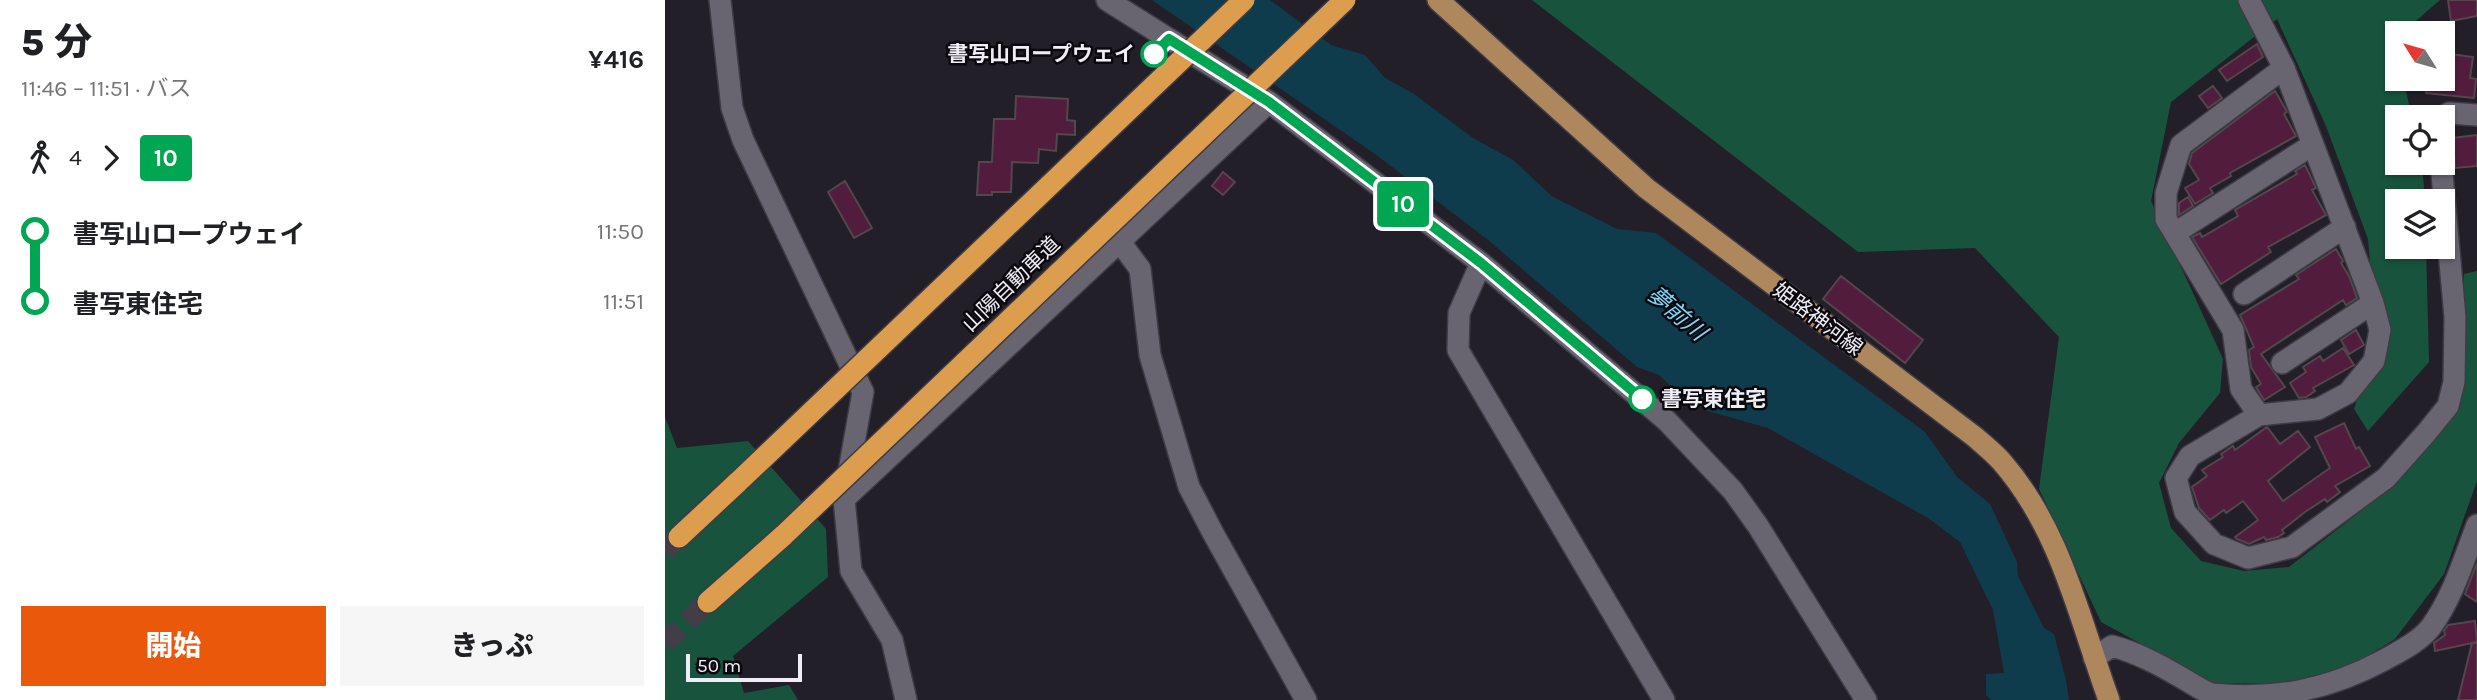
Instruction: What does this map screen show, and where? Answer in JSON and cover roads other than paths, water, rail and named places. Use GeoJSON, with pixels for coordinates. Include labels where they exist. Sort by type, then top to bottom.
{"type":"FeatureCollection","features":[{"type":"Feature","properties":{"kind":"highway"},"geometry":{"type":"LineString","coordinates":[[679,537],[1244,0]]}},
{"type":"Feature","properties":{"kind":"highway","name":"山陽自動車道"},"geometry":{"type":"LineString","coordinates":[[708,602],[783,535],[1345,0]]}},
{"type":"Feature","properties":{"kind":"main road","name":"姫路神河線"},"geometry":{"type":"LineString","coordinates":[[1438,0],[1646,188],[1975,437],[2001,460],[2046,527],[2069,580],[2109,700]]}},
{"type":"Feature","properties":{"kind":"street"},"geometry":{"type":"LineString","coordinates":[[720,0],[732,108],[743,140],[863,392],[844,499],[851,571],[892,640],[905,700]]}},
{"type":"Feature","properties":{"kind":"street"},"geometry":{"type":"LineString","coordinates":[[1107,0],[1269,102],[1481,263],[1667,421],[1719,475],[1758,526],[1866,700]]}},
{"type":"Feature","properties":{"kind":"street"},"geometry":{"type":"LineString","coordinates":[[2249,0],[2284,68],[2373,303],[2380,330],[2374,361],[2348,393],[2318,410],[2259,415],[2190,456],[2176,478],[2185,512],[2214,544],[2248,558],[2292,547],[2386,478],[2448,406],[2453,382],[2455,317],[2442,175]]}},
{"type":"Feature","properties":{"kind":"street"},"geometry":{"type":"LineString","coordinates":[[2259,415],[2241,389],[2233,330],[2166,219],[2166,193],[2181,145],[2284,68]]}},
{"type":"Feature","properties":{"kind":"street"},"geometry":{"type":"LineString","coordinates":[[844,499],[1269,102]]}},
{"type":"Feature","properties":{"kind":"street"},"geometry":{"type":"LineString","coordinates":[[2455,113],[2477,115]]}},
{"type":"Feature","properties":{"kind":"street"},"geometry":{"type":"LineString","coordinates":[[2175,233],[2312,145]]}},
{"type":"Feature","properties":{"kind":"street"},"geometry":{"type":"LineString","coordinates":[[2244,294],[2344,227]]}},
{"type":"Feature","properties":{"kind":"street"},"geometry":{"type":"LineString","coordinates":[[1120,242],[1140,270],[1150,355],[1189,487],[1306,700]]}},
{"type":"Feature","properties":{"kind":"street"},"geometry":{"type":"LineString","coordinates":[[1481,263],[1459,313],[1458,350],[1664,700]]}},
{"type":"Feature","properties":{"kind":"street"},"geometry":{"type":"LineString","coordinates":[[2282,363],[2373,303]]}},
{"type":"Feature","properties":{"kind":"street"},"geometry":{"type":"LineString","coordinates":[[2094,658],[2112,646],[2136,652],[2210,693],[2235,698],[2284,699],[2308,695],[2342,682],[2409,646],[2430,628],[2448,598],[2477,525]]}},
{"type":"Feature","properties":{"kind":"street"},"geometry":{"type":"LineString","coordinates":[[2327,700],[2406,665]]}},
{"type":"Feature","properties":{"kind":"water","name":"夢前川"},"geometry":{"type":"Polygon","coordinates":[[[1152,0],[1270,0],[1331,45],[1365,55],[1385,78],[1414,94],[1473,138],[1513,160],[1553,197],[1617,229],[1656,233],[1925,432],[1957,477],[1990,504],[2017,562],[2018,576],[2044,628],[2054,634],[2069,700],[1991,700],[1986,695],[1986,674],[2004,673],[1993,610],[1960,542],[1928,518],[1768,428],[1708,411],[1682,396],[1659,375],[1637,367],[1487,239],[1375,154],[1152,0]]]}},
{"type":"Feature","properties":{"kind":"tunnel"},"geometry":{"type":"LineString","coordinates":[[665,551],[679,537]]}},
{"type":"Feature","properties":{"kind":"tunnel"},"geometry":{"type":"LineString","coordinates":[[665,643],[708,602]]}},
{"type":"Feature","properties":{"kind":"place","name":"書写山ロープウェイ"},"geometry":{"type":"Point","coordinates":[1154,54]}},
{"type":"Feature","properties":{"kind":"place","name":"書写東住宅"},"geometry":{"type":"Point","coordinates":[1642,399]}}]}
